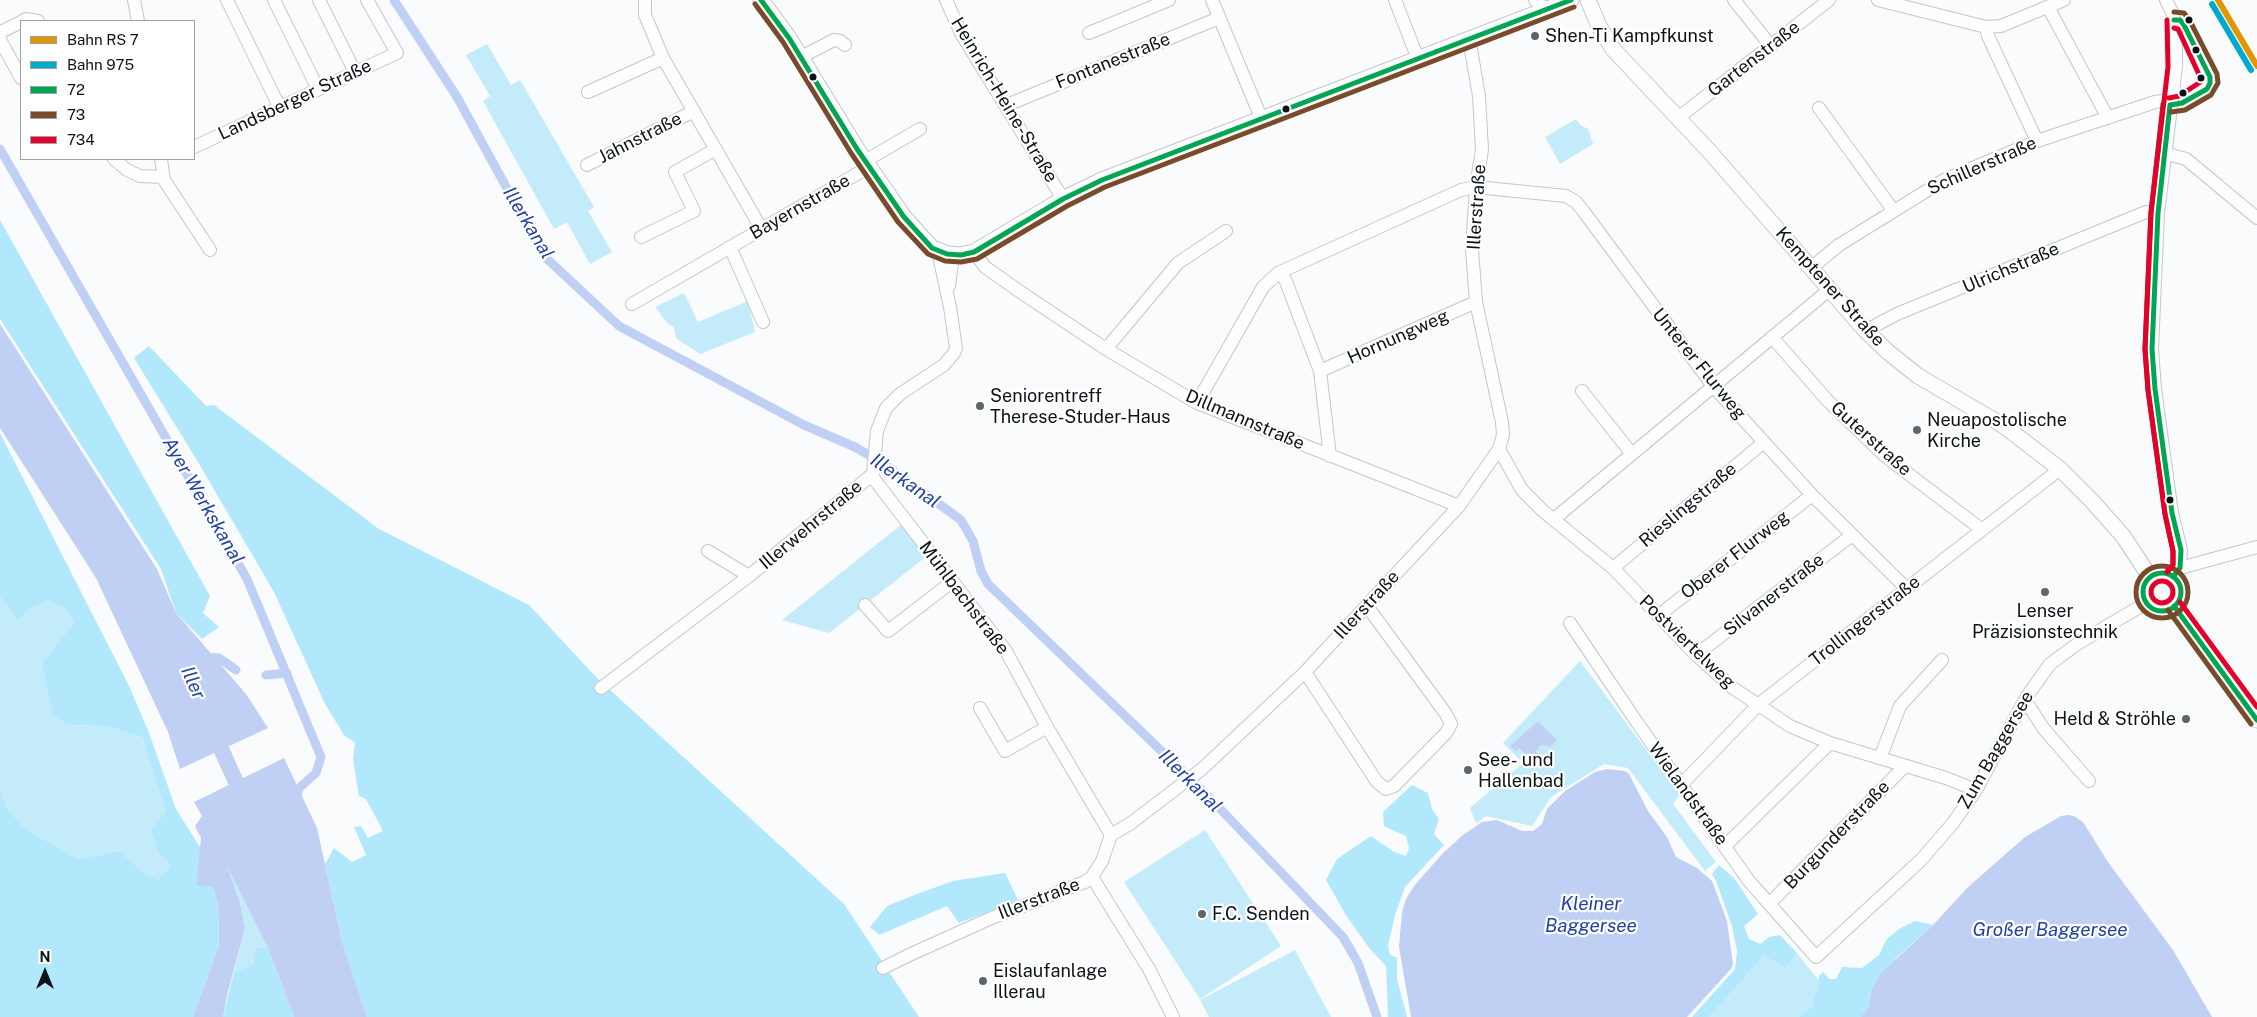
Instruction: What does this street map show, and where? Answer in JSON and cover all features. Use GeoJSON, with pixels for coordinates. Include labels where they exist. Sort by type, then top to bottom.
{"type":"FeatureCollection","features":[{"type":"Feature","properties":{"kind":"main road"},"geometry":{"type":"LineString","coordinates":[[761,0],[774,15],[867,164],[921,238],[945,253],[974,252],[1063,199],[1156,158],[1262,120],[1418,59],[1540,5],[1571,0]]}},
{"type":"Feature","properties":{"kind":"main road","name":"Kemptener Straße"},"geometry":{"type":"LineString","coordinates":[[1588,0],[1598,26],[1613,49],[1678,118],[1865,330],[1888,352],[1918,376],[2004,426],[2060,469],[2123,536],[2150,577]]}},
{"type":"Feature","properties":{"kind":"main road"},"geometry":{"type":"LineString","coordinates":[[2164,573],[2177,573],[2180,591],[2179,599],[2174,606],[2167,610],[2160,610],[2146,603],[2143,596],[2144,587],[2150,577],[2164,573]]}},
{"type":"Feature","properties":{"kind":"main road"},"geometry":{"type":"LineString","coordinates":[[2174,606],[2257,720]]}},
{"type":"Feature","properties":{"kind":"street"},"geometry":{"type":"LineString","coordinates":[[134,0],[138,20]]}},
{"type":"Feature","properties":{"kind":"street"},"geometry":{"type":"LineString","coordinates":[[227,0],[279,106]]}},
{"type":"Feature","properties":{"kind":"street"},"geometry":{"type":"LineString","coordinates":[[274,0],[318,89]]}},
{"type":"Feature","properties":{"kind":"street"},"geometry":{"type":"LineString","coordinates":[[319,0],[355,72]]}},
{"type":"Feature","properties":{"kind":"street","name":"Landsberger Straße"},"geometry":{"type":"LineString","coordinates":[[195,147],[397,53],[367,0]]}},
{"type":"Feature","properties":{"kind":"street"},"geometry":{"type":"LineString","coordinates":[[645,0],[645,15],[664,58],[761,228]]}},
{"type":"Feature","properties":{"kind":"street","name":"Heinrich-Heine-Straße"},"geometry":{"type":"LineString","coordinates":[[946,0],[962,34],[1063,199]]}},
{"type":"Feature","properties":{"kind":"street"},"geometry":{"type":"LineString","coordinates":[[1089,33],[1169,0]]}},
{"type":"Feature","properties":{"kind":"street"},"geometry":{"type":"LineString","coordinates":[[1212,0],[1262,120]]}},
{"type":"Feature","properties":{"kind":"street"},"geometry":{"type":"LineString","coordinates":[[1395,0],[1418,59]]}},
{"type":"Feature","properties":{"kind":"street"},"geometry":{"type":"LineString","coordinates":[[1734,0],[1771,46]]}},
{"type":"Feature","properties":{"kind":"street","name":"Gartenstraße"},"geometry":{"type":"LineString","coordinates":[[1678,118],[1829,0]]}},
{"type":"Feature","properties":{"kind":"street"},"geometry":{"type":"LineString","coordinates":[[1878,0],[1915,4],[1986,27],[2001,26],[2064,0]]}},
{"type":"Feature","properties":{"kind":"street"},"geometry":{"type":"LineString","coordinates":[[2166,0],[2173,14],[2176,32],[2176,67],[2158,213],[2152,348],[2155,389],[2172,513],[2181,550],[2177,573],[2257,547]]}},
{"type":"Feature","properties":{"kind":"street"},"geometry":{"type":"LineString","coordinates":[[2048,7],[2108,118]]}},
{"type":"Feature","properties":{"kind":"street","name":"Fontanestraße"},"geometry":{"type":"LineString","coordinates":[[1007,105],[1219,18]]}},
{"type":"Feature","properties":{"kind":"street"},"geometry":{"type":"LineString","coordinates":[[20,22],[0,32],[0,40],[20,76]]}},
{"type":"Feature","properties":{"kind":"street"},"geometry":{"type":"LineString","coordinates":[[1986,27],[1988,36],[2037,141]]}},
{"type":"Feature","properties":{"kind":"street","name":"Illerstraße"},"geometry":{"type":"LineString","coordinates":[[883,968],[990,919],[1085,882],[1092,877],[1102,861],[1111,835],[1131,823],[1202,770],[1305,672],[1459,506],[1499,449],[1503,435],[1502,422],[1476,302],[1472,250],[1476,188],[1482,150],[1479,96],[1469,38]]}},
{"type":"Feature","properties":{"kind":"street"},"geometry":{"type":"LineString","coordinates":[[801,57],[834,40],[840,41],[845,45]]}},
{"type":"Feature","properties":{"kind":"street"},"geometry":{"type":"LineString","coordinates":[[588,92],[664,58]]}},
{"type":"Feature","properties":{"kind":"street","name":"Schillerstraße"},"geometry":{"type":"LineString","coordinates":[[1811,268],[1839,246],[1893,210],[1944,180],[2037,141],[2155,102],[2171,100]]}},
{"type":"Feature","properties":{"kind":"street"},"geometry":{"type":"LineString","coordinates":[[1819,108],[1893,210]]}},
{"type":"Feature","properties":{"kind":"street","name":"Jahnstraße"},"geometry":{"type":"LineString","coordinates":[[587,165],[694,111]]}},
{"type":"Feature","properties":{"kind":"street","name":"Bayernstraße"},"geometry":{"type":"LineString","coordinates":[[632,304],[867,164],[920,129]]}},
{"type":"Feature","properties":{"kind":"street"},"geometry":{"type":"LineString","coordinates":[[641,237],[694,211],[675,172],[716,149]]}},
{"type":"Feature","properties":{"kind":"street"},"geometry":{"type":"LineString","coordinates":[[2164,154],[2186,159],[2257,218]]}},
{"type":"Feature","properties":{"kind":"street"},"geometry":{"type":"LineString","coordinates":[[115,160],[126,170],[140,176],[163,177]]}},
{"type":"Feature","properties":{"kind":"street"},"geometry":{"type":"LineString","coordinates":[[164,160],[163,177],[177,202],[210,250]]}},
{"type":"Feature","properties":{"kind":"street","name":"Unterer Flurweg"},"geometry":{"type":"LineString","coordinates":[[1278,273],[1461,190],[1476,188],[1566,196],[1576,202],[1713,386],[1812,495],[1906,588]]}},
{"type":"Feature","properties":{"kind":"street","name":"Ulrichstraße"},"geometry":{"type":"LineString","coordinates":[[1865,330],[1897,314],[2146,212],[2158,213]]}},
{"type":"Feature","properties":{"kind":"street"},"geometry":{"type":"LineString","coordinates":[[1106,349],[1178,263],[1226,231]]}},
{"type":"Feature","properties":{"kind":"street","name":"Bayernstraße"},"geometry":{"type":"LineString","coordinates":[[730,247],[763,322]]}},
{"type":"Feature","properties":{"kind":"street","name":"Dillmannstraße"},"geometry":{"type":"LineString","coordinates":[[974,252],[986,267],[1106,349],[1197,403],[1459,506]]}},
{"type":"Feature","properties":{"kind":"street","name":"Illerwehrstraße"},"geometry":{"type":"LineString","coordinates":[[601,688],[749,576],[873,471],[877,431],[886,408],[900,394],[944,365],[954,353],[956,340],[948,294],[945,253]]}},
{"type":"Feature","properties":{"kind":"street"},"geometry":{"type":"LineString","coordinates":[[1197,403],[1263,287],[1278,273],[1285,279],[1320,372],[1330,456]]}},
{"type":"Feature","properties":{"kind":"street"},"geometry":{"type":"LineString","coordinates":[[1554,519],[1829,290]]}},
{"type":"Feature","properties":{"kind":"street","name":"Hornungweg"},"geometry":{"type":"LineString","coordinates":[[1320,372],[1476,302]]}},
{"type":"Feature","properties":{"kind":"street","name":"Guterstraße"},"geometry":{"type":"LineString","coordinates":[[1772,337],[1827,400],[1885,456],[1981,529]]}},
{"type":"Feature","properties":{"kind":"street"},"geometry":{"type":"LineString","coordinates":[[1582,391],[1632,454]]}},
{"type":"Feature","properties":{"kind":"street","name":"Rieslingstraße"},"geometry":{"type":"LineString","coordinates":[[1613,568],[1764,442]]}},
{"type":"Feature","properties":{"kind":"street","name":"Postviertelweg"},"geometry":{"type":"LineString","coordinates":[[1499,449],[1522,490],[1543,511],[1613,568],[1696,655],[1733,688],[1790,726],[1830,743],[1946,778],[1976,790]]}},
{"type":"Feature","properties":{"kind":"street","name":"Trollingerstraße"},"geometry":{"type":"LineString","coordinates":[[1681,784],[1759,704],[2060,469]]}},
{"type":"Feature","properties":{"kind":"street","name":"Mühlbachstraße"},"geometry":{"type":"LineString","coordinates":[[873,471],[874,479],[1006,651],[1047,727],[1111,835]]}},
{"type":"Feature","properties":{"kind":"street","name":"Oberer Flurweg"},"geometry":{"type":"LineString","coordinates":[[1658,616],[1812,495]]}},
{"type":"Feature","properties":{"kind":"street","name":"Silvanerstraße"},"geometry":{"type":"LineString","coordinates":[[1696,655],[1852,535]]}},
{"type":"Feature","properties":{"kind":"street"},"geometry":{"type":"LineString","coordinates":[[708,551],[749,576]]}},
{"type":"Feature","properties":{"kind":"street"},"geometry":{"type":"LineString","coordinates":[[865,604],[888,631],[953,581]]}},
{"type":"Feature","properties":{"kind":"street","name":"Zum Baggersee"},"geometry":{"type":"LineString","coordinates":[[1816,957],[1921,860],[1953,823],[1976,790],[2025,700],[2050,664],[2077,644],[2146,603]]}},
{"type":"Feature","properties":{"kind":"street"},"geometry":{"type":"LineString","coordinates":[[1305,672],[1377,782],[1386,789],[1394,786],[1446,733],[1451,724],[1446,714],[1367,606]]}},
{"type":"Feature","properties":{"kind":"street","name":"Wielandstraße"},"geometry":{"type":"LineString","coordinates":[[1570,623],[1725,846],[1770,904],[1816,957]]}},
{"type":"Feature","properties":{"kind":"street"},"geometry":{"type":"LineString","coordinates":[[1880,758],[1900,706],[1942,660]]}},
{"type":"Feature","properties":{"kind":"street"},"geometry":{"type":"LineString","coordinates":[[2025,700],[2044,729],[2088,782]]}},
{"type":"Feature","properties":{"kind":"street"},"geometry":{"type":"LineString","coordinates":[[980,708],[1005,751],[1047,727]]}},
{"type":"Feature","properties":{"kind":"street"},"geometry":{"type":"LineString","coordinates":[[1725,846],[1830,743]]}},
{"type":"Feature","properties":{"kind":"street","name":"Burgunderstraße"},"geometry":{"type":"LineString","coordinates":[[1770,904],[1905,766]]}},
{"type":"Feature","properties":{"kind":"street"},"geometry":{"type":"LineString","coordinates":[[1092,877],[1149,970],[1173,1017]]}},
{"type":"Feature","properties":{"kind":"shaded area"},"geometry":{"type":"Polygon","coordinates":[[[487,44],[511,85],[520,80],[594,207],[588,211],[612,252],[590,264],[567,222],[554,229],[483,101],[490,96],[466,55],[487,44]]]}},
{"type":"Feature","properties":{"kind":"shaded area"},"geometry":{"type":"Polygon","coordinates":[[[1576,119],[1580,125],[1588,129],[1593,144],[1560,164],[1545,137],[1576,119]]]}},
{"type":"Feature","properties":{"kind":"shaded area"},"geometry":{"type":"Polygon","coordinates":[[[0,220],[210,596],[203,613],[219,627],[202,639],[176,613],[161,569],[0,319],[0,220]]]}},
{"type":"Feature","properties":{"kind":"shaded area"},"geometry":{"type":"Polygon","coordinates":[[[684,293],[698,322],[748,301],[755,332],[700,354],[676,338],[674,327],[668,324],[655,307],[684,293]]]}},
{"type":"Feature","properties":{"kind":"shaded area"},"geometry":{"type":"Polygon","coordinates":[[[149,346],[206,406],[214,405],[379,529],[529,605],[597,678],[844,904],[919,1017],[367,1017],[342,941],[325,864],[334,848],[352,862],[366,855],[354,827],[361,826],[368,838],[383,831],[366,799],[359,796],[353,759],[355,743],[344,735],[325,704],[274,592],[198,462],[134,358],[149,346]]]}},
{"type":"Feature","properties":{"kind":"shaded area"},"geometry":{"type":"Polygon","coordinates":[[[0,433],[130,688],[149,733],[176,809],[201,849],[196,884],[213,887],[218,905],[219,945],[193,1017],[0,1017],[0,788],[7,809],[26,829],[78,859],[120,851],[139,869],[158,880],[170,866],[158,852],[151,829],[166,812],[142,737],[108,726],[68,725],[53,714],[42,663],[75,621],[64,608],[48,601],[32,608],[18,620],[0,597],[0,433]]]}},
{"type":"Feature","properties":{"kind":"shaded area"},"geometry":{"type":"Polygon","coordinates":[[[902,524],[927,556],[829,633],[782,620],[902,524]]]}},
{"type":"Feature","properties":{"kind":"shaded area"},"geometry":{"type":"Polygon","coordinates":[[[0,597],[18,620],[32,608],[48,601],[64,608],[75,621],[42,663],[68,725],[108,726],[142,737],[166,812],[158,852],[170,866],[158,880],[139,869],[120,851],[78,859],[26,829],[7,809],[0,788],[0,597]]]}},
{"type":"Feature","properties":{"kind":"shaded area"},"geometry":{"type":"Polygon","coordinates":[[[1580,661],[1680,795],[1673,804],[1716,862],[1705,871],[1628,768],[1604,764],[1551,797],[1532,826],[1486,816],[1476,823],[1470,808],[1523,763],[1503,743],[1580,661]]]}},
{"type":"Feature","properties":{"kind":"shaded area"},"geometry":{"type":"Polygon","coordinates":[[[1412,785],[1428,793],[1432,809],[1439,819],[1434,834],[1444,845],[1405,887],[1395,915],[1388,946],[1390,955],[1397,958],[1397,979],[1407,1017],[1388,1017],[1386,966],[1370,949],[1347,917],[1326,880],[1337,859],[1371,836],[1394,852],[1406,856],[1409,848],[1406,836],[1384,826],[1383,812],[1412,785]]]}},
{"type":"Feature","properties":{"kind":"shaded area","name":"F.C. Senden"},"geometry":{"type":"Polygon","coordinates":[[[1205,830],[1281,946],[1200,999],[1124,882],[1205,830]]]}},
{"type":"Feature","properties":{"kind":"shaded area"},"geometry":{"type":"Polygon","coordinates":[[[224,860],[268,948],[256,948],[253,964],[234,972],[245,928],[240,903],[224,860]]]}},
{"type":"Feature","properties":{"kind":"shaded area"},"geometry":{"type":"Polygon","coordinates":[[[1719,865],[1734,878],[1758,914],[1744,926],[1749,939],[1760,944],[1769,937],[1780,935],[1797,953],[1785,968],[1764,956],[1709,1017],[1692,1017],[1735,969],[1737,951],[1732,926],[1712,874],[1719,865]]]}},
{"type":"Feature","properties":{"kind":"shaded area"},"geometry":{"type":"Polygon","coordinates":[[[1005,873],[1018,900],[959,923],[947,906],[879,935],[870,927],[887,906],[917,894],[953,881],[1005,873]]]}},
{"type":"Feature","properties":{"kind":"shaded area"},"geometry":{"type":"Polygon","coordinates":[[[1915,921],[1933,925],[1896,958],[1872,988],[1868,1008],[1860,1017],[1798,1017],[1814,1005],[1814,997],[1818,991],[1819,976],[1823,972],[1829,979],[1836,979],[1842,967],[1862,968],[1879,955],[1886,940],[1899,929],[1915,921]]]}},
{"type":"Feature","properties":{"kind":"shaded area"},"geometry":{"type":"Polygon","coordinates":[[[256,948],[268,948],[294,1017],[223,1017],[234,972],[253,964],[256,948]]]}},
{"type":"Feature","properties":{"kind":"shaded area"},"geometry":{"type":"Polygon","coordinates":[[[1295,950],[1331,1017],[1209,1017],[1200,1000],[1295,950]]]}},
{"type":"Feature","properties":{"kind":"shaded area"},"geometry":{"type":"Polygon","coordinates":[[[1797,953],[1820,982],[1814,1005],[1798,1017],[1709,1017],[1764,956],[1785,968],[1797,953]]]}},
{"type":"Feature","properties":{"kind":"water"},"geometry":{"type":"Polygon","coordinates":[[[0,324],[157,569],[176,613],[246,694],[268,728],[180,769],[168,732],[96,578],[0,428],[0,324]]]}},
{"type":"Feature","properties":{"kind":"water"},"geometry":{"type":"Polygon","coordinates":[[[1538,721],[1557,740],[1550,747],[1541,745],[1536,751],[1538,755],[1533,762],[1519,748],[1516,751],[1510,746],[1538,721]]]}},
{"type":"Feature","properties":{"kind":"water"},"geometry":{"type":"Polygon","coordinates":[[[284,758],[317,828],[342,941],[367,1017],[294,1017],[268,948],[227,866],[240,903],[245,928],[223,1017],[193,1017],[219,945],[218,905],[213,887],[196,885],[201,838],[195,826],[202,816],[194,802],[284,758]]]}},
{"type":"Feature","properties":{"kind":"water","name":"Kleiner Baggersee"},"geometry":{"type":"Polygon","coordinates":[[[1607,769],[1625,771],[1629,774],[1648,811],[1667,837],[1676,857],[1697,868],[1712,881],[1727,921],[1733,964],[1731,969],[1687,1017],[1411,1017],[1399,947],[1402,912],[1406,899],[1414,886],[1443,853],[1463,835],[1482,822],[1497,820],[1522,831],[1533,831],[1542,824],[1547,809],[1565,791],[1595,772],[1607,769]]]}},
{"type":"Feature","properties":{"kind":"water","name":"Großer Baggersee"},"geometry":{"type":"Polygon","coordinates":[[[2061,816],[2074,816],[2083,822],[2108,862],[2173,950],[2212,1017],[1860,1017],[1868,1008],[1872,988],[1882,972],[1933,925],[1967,888],[2025,837],[2061,816]]]}},
{"type":"Feature","properties":{"kind":"waterway","name":"Illerkanal"},"geometry":{"type":"LineString","coordinates":[[394,0],[457,97],[544,256],[619,326],[804,425],[855,447],[884,464],[961,520],[973,541],[981,571],[988,584],[1203,791],[1343,937],[1358,963],[1377,1017]]}},
{"type":"Feature","properties":{"kind":"waterway","name":"Ayer Werkskanal"},"geometry":{"type":"LineString","coordinates":[[0,149],[247,579],[321,757],[316,773],[299,788],[296,800]]}},
{"type":"Feature","properties":{"kind":"waterway"},"geometry":{"type":"LineString","coordinates":[[203,657],[219,658],[236,670]]}},
{"type":"Feature","properties":{"kind":"waterway"},"geometry":{"type":"LineString","coordinates":[[266,675],[287,673]]}},
{"type":"Feature","properties":{"kind":"waterway","name":"Iller"},"geometry":{"type":"LineString","coordinates":[[213,731],[236,782],[248,801]]}},
{"type":"Feature","properties":{"kind":"transit line","name":"72"},"geometry":{"type":"LineString","coordinates":[[761,0],[789,38],[857,149],[904,217],[932,248],[947,254],[961,255],[974,252],[1063,199],[1102,180],[1571,0]]}},
{"type":"Feature","properties":{"kind":"transit line"},"geometry":{"type":"LineString","coordinates":[[2218,0],[2257,66]]}},
{"type":"Feature","properties":{"kind":"transit line","name":"73"},"geometry":{"type":"LineString","coordinates":[[755,4],[783,42],[851,153],[898,222],[928,254],[945,261],[961,262],[977,259],[1067,206],[1105,187],[1574,7]]}},
{"type":"Feature","properties":{"kind":"transit line","name":"73"},"geometry":{"type":"LineString","coordinates":[[2171,112],[2185,110],[2211,95],[2218,83],[2217,74],[2190,21],[2184,13],[2174,12]]}},
{"type":"Feature","properties":{"kind":"transit line","name":"734"},"geometry":{"type":"LineString","coordinates":[[2167,20],[2168,67],[2151,212],[2145,349],[2148,390],[2165,514],[2173,551],[2173,565],[2167,572]]}},
{"type":"Feature","properties":{"kind":"transit line","name":"72"},"geometry":{"type":"LineString","coordinates":[[2170,105],[2182,103],[2207,89],[2210,83],[2210,77],[2184,25],[2180,20],[2174,20]]}},
{"type":"Feature","properties":{"kind":"transit line","name":"734"},"geometry":{"type":"LineString","coordinates":[[2169,98],[2179,96],[2202,81],[2178,29],[2174,28]]}},
{"type":"Feature","properties":{"kind":"transit line","name":"73"},"geometry":{"type":"LineString","coordinates":[[2163,104],[2151,213],[2145,349],[2148,390],[2165,514],[2173,551],[2173,565],[2167,572]]}},
{"type":"Feature","properties":{"kind":"transit line","name":"72"},"geometry":{"type":"LineString","coordinates":[[2170,105],[2158,213],[2152,349],[2155,389],[2172,513],[2181,550],[2180,568],[2173,577]]}},
{"type":"Feature","properties":{"kind":"transit line","name":"73"},"geometry":{"type":"LineString","coordinates":[[2157,566],[2167,566],[2176,570],[2184,578],[2188,592],[2184,606],[2176,614],[2167,618],[2157,618],[2148,614],[2140,606],[2136,597],[2136,587],[2140,578],[2148,570],[2157,566]]}},
{"type":"Feature","properties":{"kind":"transit line","name":"72"},"geometry":{"type":"LineString","coordinates":[[2162,573],[2175,579],[2181,592],[2175,605],[2162,611],[2149,605],[2143,592],[2149,579],[2162,573]]}},
{"type":"Feature","properties":{"kind":"transit line","name":"734"},"geometry":{"type":"LineString","coordinates":[[2162,581],[2170,584],[2173,592],[2170,600],[2162,603],[2154,600],[2151,592],[2154,584],[2162,581]]}},
{"type":"Feature","properties":{"kind":"transit line","name":"734"},"geometry":{"type":"LineString","coordinates":[[2180,602],[2257,707]]}},
{"type":"Feature","properties":{"kind":"transit line","name":"72"},"geometry":{"type":"LineString","coordinates":[[2174,606],[2257,720]]}},
{"type":"Feature","properties":{"kind":"transit line","name":"73"},"geometry":{"type":"LineString","coordinates":[[2168,610],[2251,724]]}},
{"type":"Feature","properties":{"kind":"rail line","name":"975"},"geometry":{"type":"LineString","coordinates":[[2212,4],[2251,70]]}},
{"type":"Feature","properties":{"kind":"place","name":"Shen-Ti Kampfkunst"},"geometry":{"type":"Point","coordinates":[1535,36]}},
{"type":"Feature","properties":{"kind":"place","name":"Seniorentreff Therese-Studer-Haus"},"geometry":{"type":"Point","coordinates":[980,406]}},
{"type":"Feature","properties":{"kind":"place","name":"Neuapostolische Kirche"},"geometry":{"type":"Point","coordinates":[1917,430]}},
{"type":"Feature","properties":{"kind":"place","name":"Lenser Präzisionstechnik"},"geometry":{"type":"Point","coordinates":[2045,592]}},
{"type":"Feature","properties":{"kind":"place","name":"Held & Ströhle"},"geometry":{"type":"Point","coordinates":[2186,719]}},
{"type":"Feature","properties":{"kind":"place","name":"See- und Hallenbad"},"geometry":{"type":"Point","coordinates":[1468,770]}},
{"type":"Feature","properties":{"kind":"place","name":"F.C. Senden"},"geometry":{"type":"Point","coordinates":[1202,914]}},
{"type":"Feature","properties":{"kind":"place","name":"Eislaufanlage Illerau"},"geometry":{"type":"Point","coordinates":[983,981]}}]}
